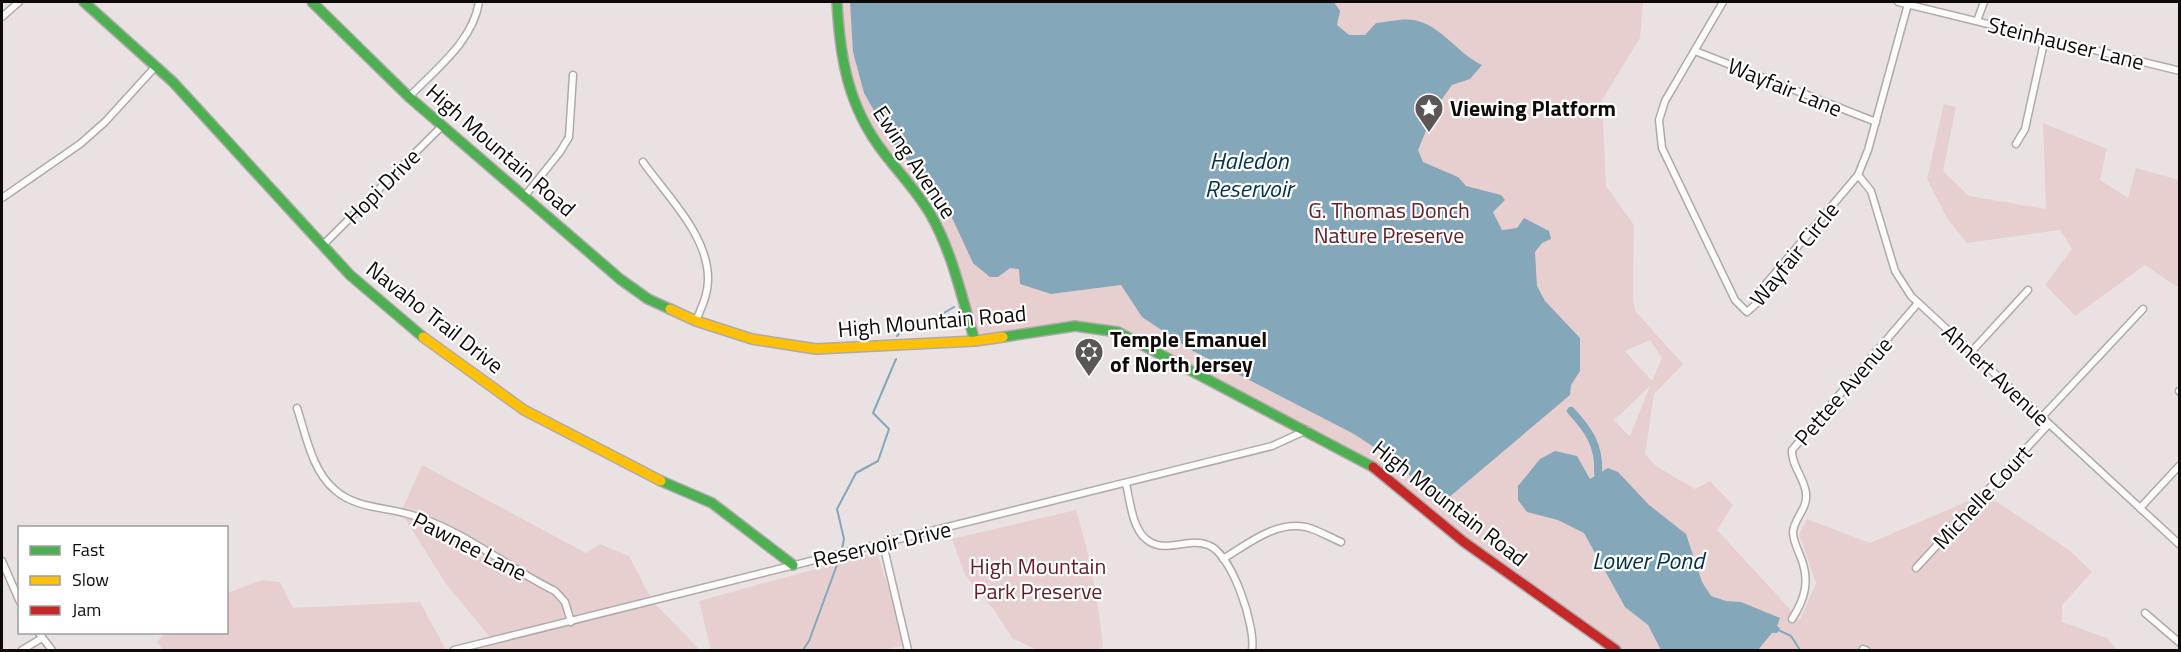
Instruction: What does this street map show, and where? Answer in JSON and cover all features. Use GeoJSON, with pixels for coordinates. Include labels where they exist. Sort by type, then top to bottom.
{"type":"FeatureCollection","features":[{"type":"Feature","properties":{"kind":"main road","name":"Navaho Trail Drive"},"geometry":{"type":"LineString","coordinates":[[84,2],[156,66],[321,246],[396,316],[510,401],[648,475],[712,504],[793,565]]}},
{"type":"Feature","properties":{"kind":"main road","name":"High Mountain Road"},"geometry":{"type":"LineString","coordinates":[[312,2],[442,126],[632,288],[664,308],[696,321],[763,341],[816,349],[975,341],[1062,327],[1105,328],[1130,337],[1308,429],[1382,472],[1471,548],[1576,620],[1616,651]]}},
{"type":"Feature","properties":{"kind":"main road","name":"Ewing Avenue"},"geometry":{"type":"LineString","coordinates":[[837,2],[840,61],[849,93],[880,149],[933,218],[975,341]]}},
{"type":"Feature","properties":{"kind":"street"},"geometry":{"type":"LineString","coordinates":[[2,17],[19,2]]}},
{"type":"Feature","properties":{"kind":"street"},"geometry":{"type":"LineString","coordinates":[[409,97],[462,42],[474,22],[479,2]]}},
{"type":"Feature","properties":{"kind":"street","name":"Wayfair Circle"},"geometry":{"type":"LineString","coordinates":[[1723,2],[1661,111],[1660,140],[1735,300],[1747,312],[1756,304],[1760,291],[1858,175],[1876,122],[1908,4]]}},
{"type":"Feature","properties":{"kind":"street","name":"Steinhauser Lane"},"geometry":{"type":"LineString","coordinates":[[1898,2],[2180,71]]}},
{"type":"Feature","properties":{"kind":"street"},"geometry":{"type":"LineString","coordinates":[[1977,21],[1984,2]]}},
{"type":"Feature","properties":{"kind":"street"},"geometry":{"type":"LineString","coordinates":[[2016,144],[2025,129],[2045,38]]}},
{"type":"Feature","properties":{"kind":"street","name":"Wayfair Lane"},"geometry":{"type":"LineString","coordinates":[[1695,51],[1876,122]]}},
{"type":"Feature","properties":{"kind":"street"},"geometry":{"type":"LineString","coordinates":[[2,198],[80,144],[105,122],[156,66]]}},
{"type":"Feature","properties":{"kind":"street"},"geometry":{"type":"LineString","coordinates":[[524,197],[560,152],[569,137],[573,75]]}},
{"type":"Feature","properties":{"kind":"street","name":"Hopi Drive"},"geometry":{"type":"LineString","coordinates":[[321,246],[442,126]]}},
{"type":"Feature","properties":{"kind":"street"},"geometry":{"type":"LineString","coordinates":[[643,162],[693,231],[704,257],[707,270],[707,291],[696,321]]}},
{"type":"Feature","properties":{"kind":"street","name":"Ahnert Avenue"},"geometry":{"type":"LineString","coordinates":[[1858,175],[1871,191],[1895,271],[1918,303],[2180,545]]}},
{"type":"Feature","properties":{"kind":"street"},"geometry":{"type":"LineString","coordinates":[[1972,351],[2028,290]]}},
{"type":"Feature","properties":{"kind":"street","name":"Pettee Avenue"},"geometry":{"type":"LineString","coordinates":[[1792,619],[1807,582],[1793,536],[1793,528],[1805,507],[1807,496],[1805,484],[1791,459],[1791,450],[1918,303]]}},
{"type":"Feature","properties":{"kind":"street"},"geometry":{"type":"LineString","coordinates":[[2041,418],[2143,309]]}},
{"type":"Feature","properties":{"kind":"street","name":"Pawnee Lane"},"geometry":{"type":"LineString","coordinates":[[297,408],[318,467],[334,489],[360,504],[410,514],[441,526],[555,591],[565,602],[571,622]]}},
{"type":"Feature","properties":{"kind":"street","name":"Michelle Court"},"geometry":{"type":"LineString","coordinates":[[1916,568],[2048,425]]}},
{"type":"Feature","properties":{"kind":"street","name":"Reservoir Drive"},"geometry":{"type":"LineString","coordinates":[[454,651],[1126,484],[1272,446],[1308,429]]}},
{"type":"Feature","properties":{"kind":"street"},"geometry":{"type":"LineString","coordinates":[[2139,508],[2180,465]]}},
{"type":"Feature","properties":{"kind":"street"},"geometry":{"type":"LineString","coordinates":[[1126,484],[1138,529],[1146,539],[1164,546],[1205,544],[1217,550],[1250,619],[1253,635],[1252,651]]}},
{"type":"Feature","properties":{"kind":"street"},"geometry":{"type":"LineString","coordinates":[[1223,559],[1265,534],[1287,527],[1309,528],[1341,542]]}},
{"type":"Feature","properties":{"kind":"street"},"geometry":{"type":"LineString","coordinates":[[883,544],[908,651]]}},
{"type":"Feature","properties":{"kind":"street"},"geometry":{"type":"LineString","coordinates":[[2,561],[18,597]]}},
{"type":"Feature","properties":{"kind":"street"},"geometry":{"type":"LineString","coordinates":[[2145,614],[2180,643]]}},
{"type":"Feature","properties":{"kind":"street"},"geometry":{"type":"LineString","coordinates":[[22,651],[40,635],[52,651]]}},
{"type":"Feature","properties":{"kind":"green space","name":"G. Thomas Donch Nature Preserve"},"geometry":{"type":"Polygon","coordinates":[[[837,2],[1643,2],[1640,38],[1602,100],[1606,186],[1634,225],[1633,301],[1636,312],[1683,364],[1654,394],[1645,454],[1656,466],[1695,489],[1710,481],[1733,505],[1717,530],[1800,620],[1816,583],[1799,534],[1807,519],[1870,543],[1985,494],[2069,550],[2092,572],[2062,605],[2062,622],[2107,638],[2117,650],[1616,650],[1539,596],[1382,472],[1130,337],[1090,326],[975,341],[938,229],[880,149],[848,91],[837,2]],[[1650,340],[1625,351],[1652,381],[1662,358],[1650,340]],[[1650,386],[1614,420],[1629,436],[1630,436],[1650,386]]]}},
{"type":"Feature","properties":{"kind":"green space"},"geometry":{"type":"Polygon","coordinates":[[[1944,104],[1956,107],[1943,171],[1969,196],[2046,209],[2043,123],[2107,149],[2100,180],[2128,198],[2136,168],[2179,180],[2179,288],[2145,265],[2075,316],[2045,285],[2072,249],[2060,230],[1967,243],[1947,218],[1927,179],[1944,104]]]}},
{"type":"Feature","properties":{"kind":"green space"},"geometry":{"type":"Polygon","coordinates":[[[422,465],[586,553],[600,544],[629,556],[653,602],[700,650],[459,650],[493,641],[446,584],[401,512],[422,465]]]}},
{"type":"Feature","properties":{"kind":"green space","name":"High Mountain Park Preserve"},"geometry":{"type":"Polygon","coordinates":[[[1076,510],[1093,578],[1103,647],[1098,650],[1037,650],[1012,638],[994,610],[965,575],[952,539],[1076,510]]]}},
{"type":"Feature","properties":{"kind":"green space"},"geometry":{"type":"Polygon","coordinates":[[[877,552],[907,645],[882,650],[711,650],[699,601],[877,552]]]}},
{"type":"Feature","properties":{"kind":"green space"},"geometry":{"type":"Polygon","coordinates":[[[262,580],[280,582],[293,608],[420,602],[446,650],[163,650],[157,642],[163,634],[228,634],[228,593],[262,580]]]}},
{"type":"Feature","properties":{"kind":"water","name":"Haledon Reservoir"},"geometry":{"type":"Polygon","coordinates":[[[850,2],[1334,2],[1340,11],[1337,25],[1349,35],[1365,35],[1376,23],[1414,20],[1424,23],[1482,65],[1470,79],[1452,85],[1435,109],[1418,150],[1423,162],[1458,177],[1466,186],[1501,195],[1505,200],[1493,212],[1502,230],[1517,228],[1524,218],[1549,231],[1551,239],[1542,243],[1535,252],[1537,286],[1545,301],[1580,338],[1580,371],[1571,385],[1570,395],[1441,504],[1392,459],[1354,434],[1193,351],[1142,317],[1121,285],[1051,294],[1020,284],[1019,269],[1010,268],[998,277],[990,277],[973,263],[941,194],[922,182],[920,167],[900,156],[864,93],[853,52],[850,2]]]}},
{"type":"Feature","properties":{"kind":"water","name":"Lower Pond"},"geometry":{"type":"Polygon","coordinates":[[[1555,451],[1577,456],[1590,479],[1608,468],[1618,472],[1649,505],[1686,534],[1702,582],[1711,596],[1726,601],[1741,602],[1780,618],[1777,626],[1780,628],[1777,633],[1772,633],[1758,650],[1661,650],[1648,625],[1625,607],[1584,533],[1558,520],[1527,512],[1518,500],[1518,486],[1540,459],[1555,451]]]}},
{"type":"Feature","properties":{"kind":"waterway"},"geometry":{"type":"LineString","coordinates":[[897,336],[908,324],[930,321],[954,307]]}},
{"type":"Feature","properties":{"kind":"waterway"},"geometry":{"type":"LineString","coordinates":[[803,650],[809,641],[841,554],[844,539],[837,509],[856,473],[878,461],[889,429],[873,413],[896,359]]}},
{"type":"Feature","properties":{"kind":"waterway"},"geometry":{"type":"LineString","coordinates":[[1571,411],[1583,424],[1592,439],[1597,454],[1598,473]]}},
{"type":"Feature","properties":{"kind":"waterway"},"geometry":{"type":"LineString","coordinates":[[1776,629],[1791,636],[1800,650]]}},
{"type":"Feature","properties":{"kind":"traffic: fast"},"geometry":{"type":"LineString","coordinates":[[84,2],[173,82],[350,275],[423,337]]}},
{"type":"Feature","properties":{"kind":"traffic: fast"},"geometry":{"type":"LineString","coordinates":[[312,2],[409,97],[620,279],[648,299],[670,309]]}},
{"type":"Feature","properties":{"kind":"traffic: fast"},"geometry":{"type":"LineString","coordinates":[[837,2],[844,62],[854,100],[872,136],[920,199],[939,230],[975,341]]}},
{"type":"Feature","properties":{"kind":"traffic: fast"},"geometry":{"type":"LineString","coordinates":[[1003,337],[1075,326],[1118,332],[1373,467]]}},
{"type":"Feature","properties":{"kind":"traffic: fast"},"geometry":{"type":"LineString","coordinates":[[661,481],[712,503],[793,565]]}},
{"type":"Feature","properties":{"kind":"traffic: slow"},"geometry":{"type":"LineString","coordinates":[[670,309],[696,321],[752,339],[816,349],[975,341],[1003,337]]}},
{"type":"Feature","properties":{"kind":"traffic: slow"},"geometry":{"type":"LineString","coordinates":[[423,337],[524,410],[661,481]]}},
{"type":"Feature","properties":{"kind":"traffic: jam"},"geometry":{"type":"LineString","coordinates":[[1373,467],[1464,542],[1616,650]]}},
{"type":"Feature","properties":{"kind":"place","name":"Viewing Platform"},"geometry":{"type":"Point","coordinates":[1429,134]}},
{"type":"Feature","properties":{"kind":"place","name":"Temple Emanuel of North Jersey"},"geometry":{"type":"Point","coordinates":[1089,378]}}]}
